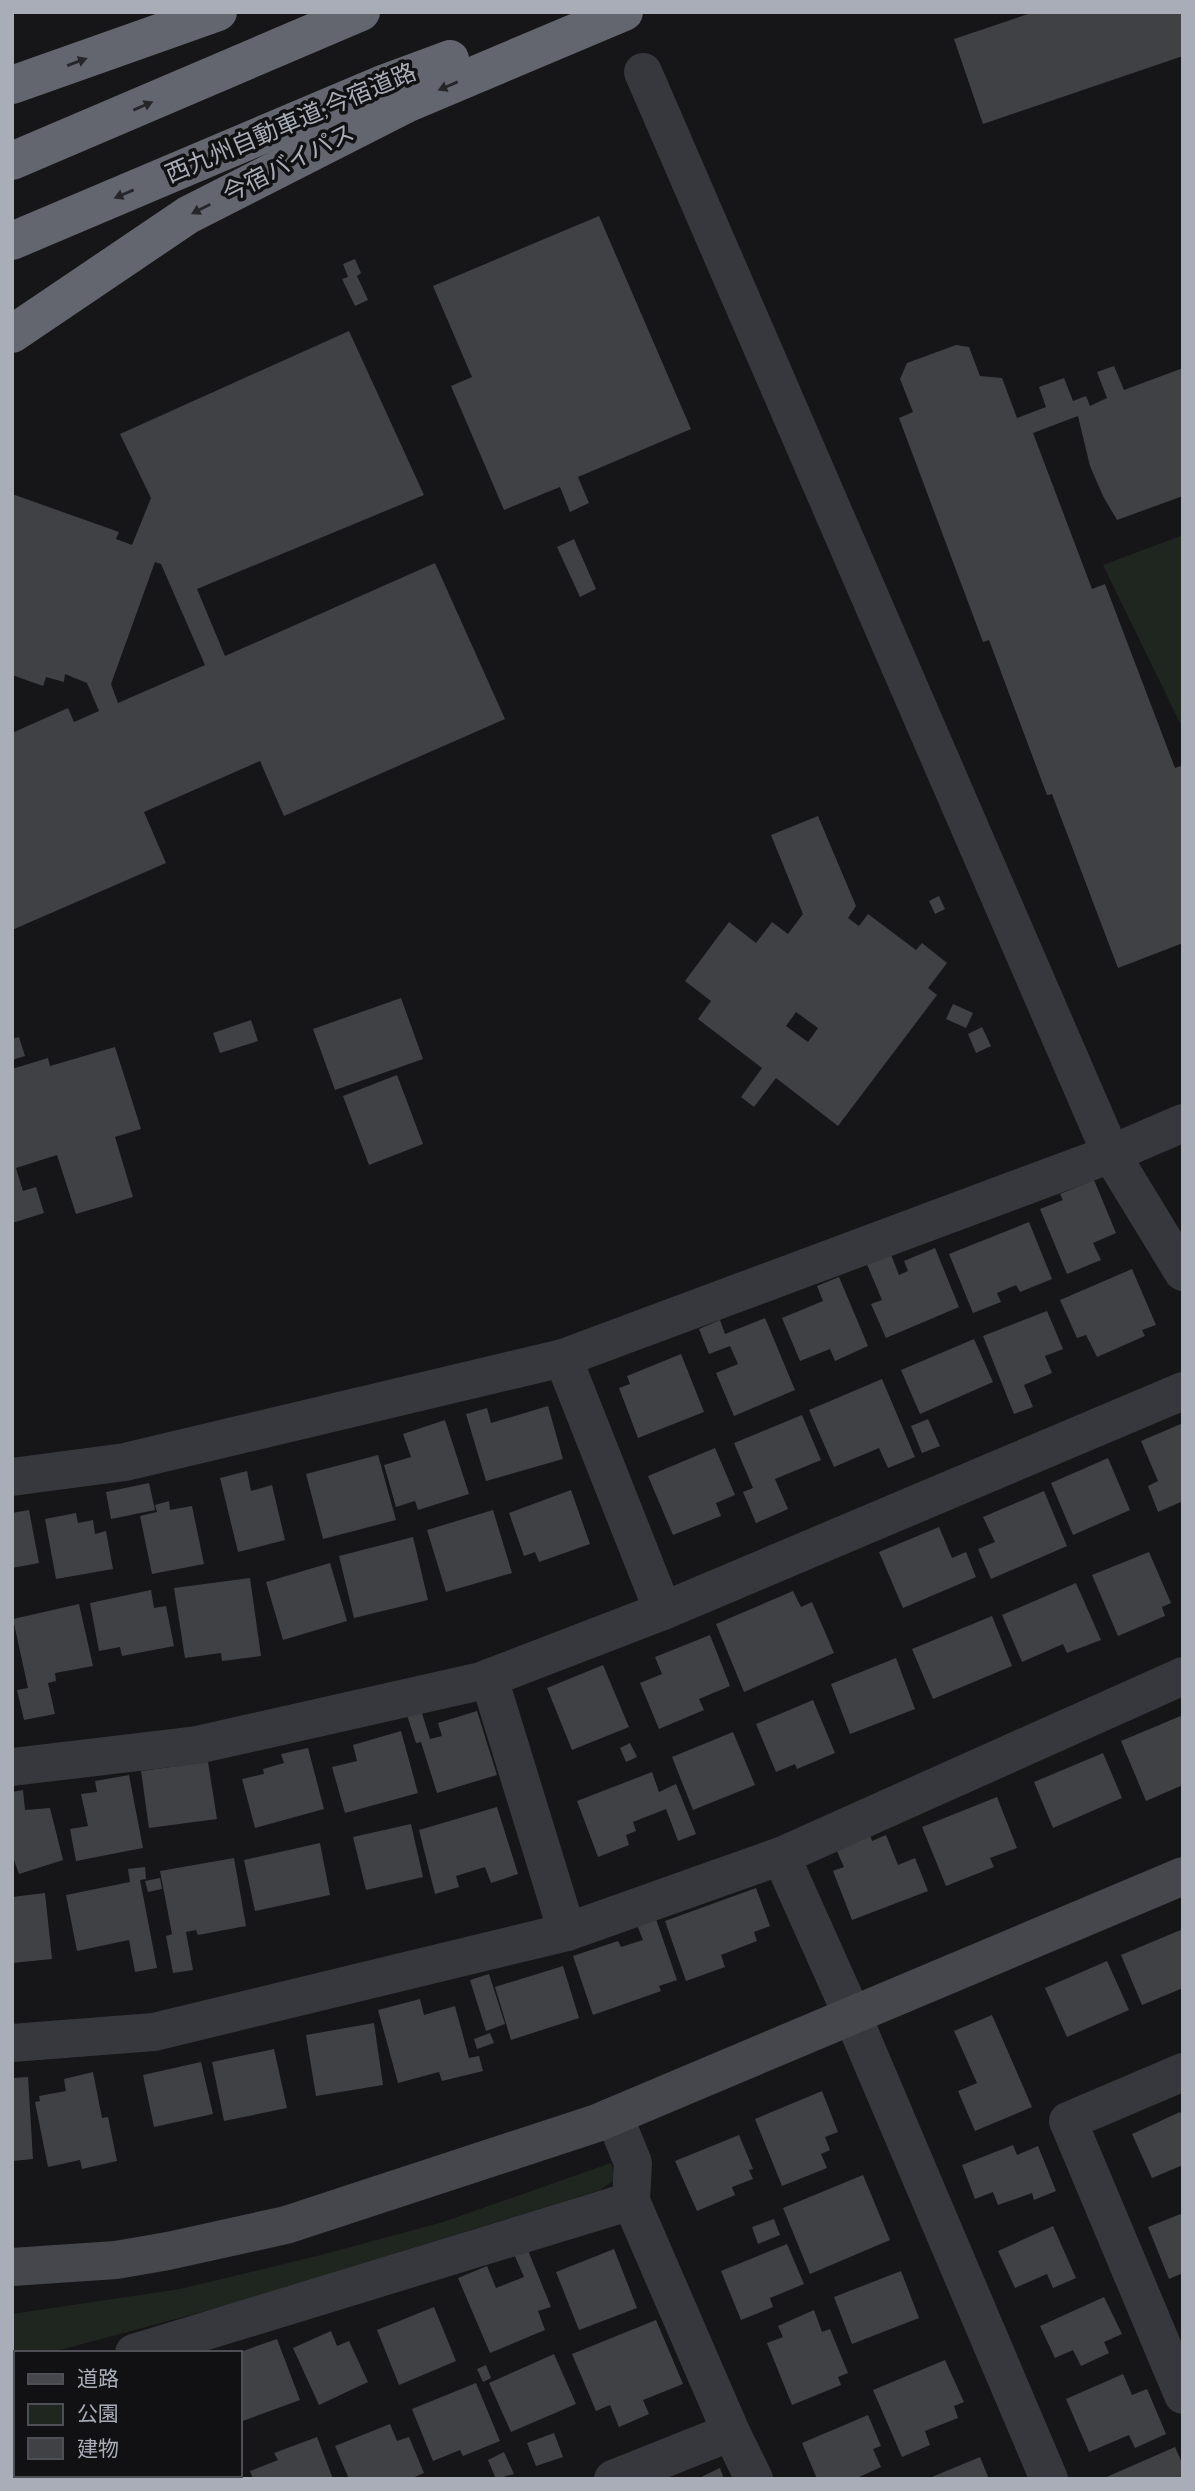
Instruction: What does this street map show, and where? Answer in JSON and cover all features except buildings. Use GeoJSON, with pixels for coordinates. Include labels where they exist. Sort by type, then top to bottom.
{"type":"FeatureCollection","features":[{"type":"Feature","properties":{"kind":"highway"},"geometry":{"type":"LineString","coordinates":[[12,85],[218,12]]}},
{"type":"Feature","properties":{"kind":"highway"},"geometry":{"type":"LineString","coordinates":[[12,162],[361,12]]}},
{"type":"Feature","properties":{"kind":"highway","name":"西九州自動車道;今宿道路"},"geometry":{"type":"LineString","coordinates":[[12,241],[385,83],[573,12]]}},
{"type":"Feature","properties":{"kind":"highway","name":"今宿バイパス"},"geometry":{"type":"LineString","coordinates":[[12,334],[188,215],[406,104],[624,12]]}},
{"type":"Feature","properties":{"kind":"street"},"geometry":{"type":"LineString","coordinates":[[643,72],[1111,1154],[1183,1272]]}},
{"type":"Feature","properties":{"kind":"street"},"geometry":{"type":"LineString","coordinates":[[12,1477],[125,1462],[563,1358],[1111,1154],[1183,1123]]}},
{"type":"Feature","properties":{"kind":"street"},"geometry":{"type":"LineString","coordinates":[[563,1358],[663,1611]]}},
{"type":"Feature","properties":{"kind":"street"},"geometry":{"type":"LineString","coordinates":[[12,1767],[197,1745],[489,1678],[663,1611],[1183,1391]]}},
{"type":"Feature","properties":{"kind":"street"},"geometry":{"type":"LineString","coordinates":[[12,2043],[154,2032],[568,1932],[781,1856],[1183,1676]]}},
{"type":"Feature","properties":{"kind":"street"},"geometry":{"type":"LineString","coordinates":[[489,1678],[568,1932]]}},
{"type":"Feature","properties":{"kind":"street"},"geometry":{"type":"LineString","coordinates":[[781,1856],[852,2015],[1049,2479]]}},
{"type":"Feature","properties":{"kind":"street"},"geometry":{"type":"LineString","coordinates":[[12,2267],[116,2260],[286,2225],[614,2116],[1183,1876]]}},
{"type":"Feature","properties":{"kind":"street"},"geometry":{"type":"LineString","coordinates":[[1183,2072],[1068,2121],[1172,2339],[1183,2395]]}},
{"type":"Feature","properties":{"kind":"street"},"geometry":{"type":"LineString","coordinates":[[614,2116],[633,2163],[631,2201],[754,2479]]}},
{"type":"Feature","properties":{"kind":"street"},"geometry":{"type":"LineString","coordinates":[[141,2351],[631,2201]]}},
{"type":"Feature","properties":{"kind":"street"},"geometry":{"type":"LineString","coordinates":[[613,2479],[732,2432]]}},
{"type":"Feature","properties":{"kind":"green space"},"geometry":{"type":"Polygon","coordinates":[[[1183,535],[1183,729],[1103,565],[1183,535]]]}},
{"type":"Feature","properties":{"kind":"green space"},"geometry":{"type":"Polygon","coordinates":[[[611,2163],[617,2178],[600,2190],[231,2304],[56,2351],[14,2351],[12,2357],[12,2314],[180,2289],[443,2222],[611,2163]]]}}]}
